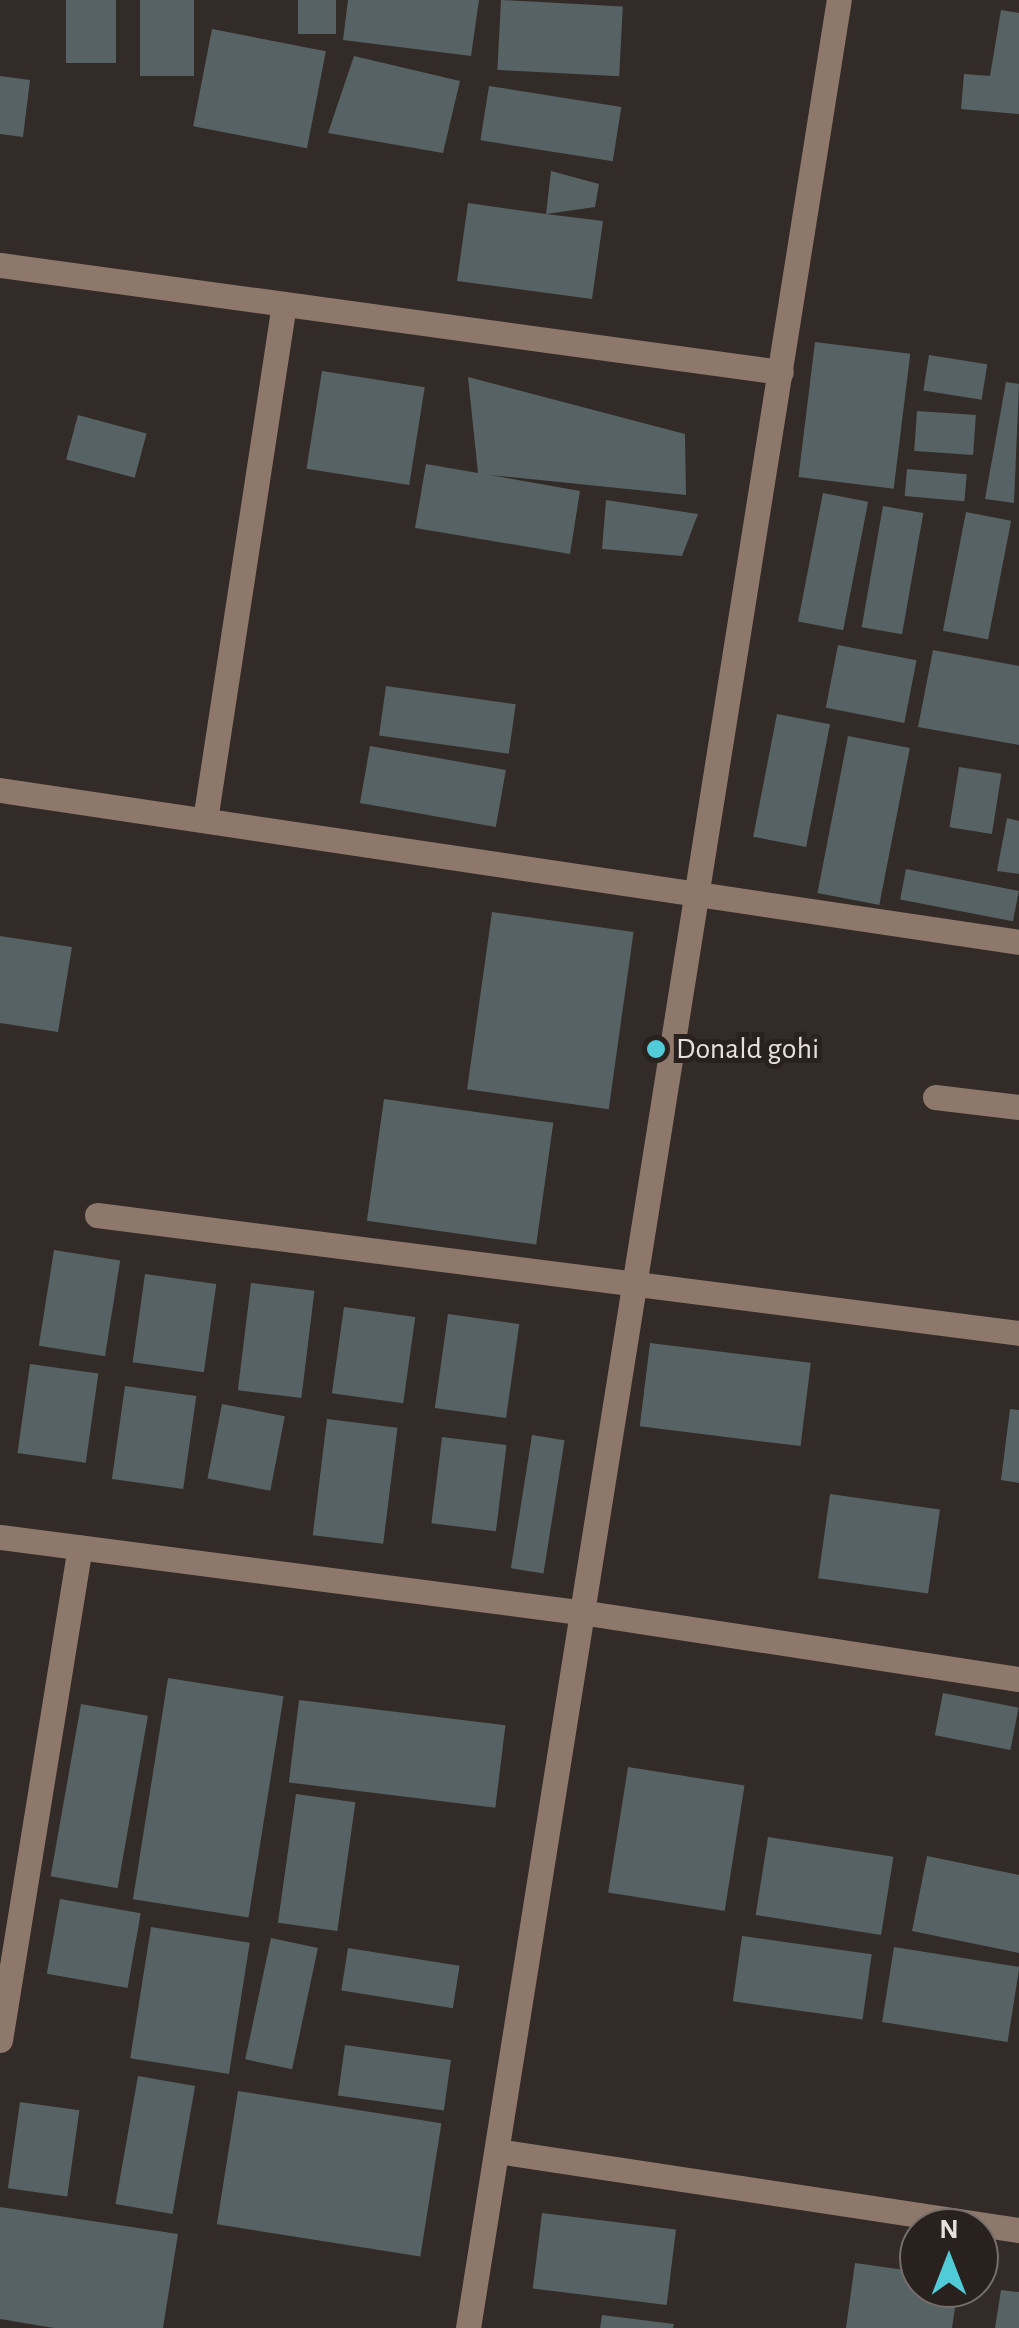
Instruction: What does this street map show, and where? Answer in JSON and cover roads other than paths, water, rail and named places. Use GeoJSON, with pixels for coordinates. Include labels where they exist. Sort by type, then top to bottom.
{"type":"FeatureCollection","features":[{"type":"Feature","properties":{"kind":"street"},"geometry":{"type":"LineString","coordinates":[[468,2328],[587,1613],[839,0]]}},
{"type":"Feature","properties":{"kind":"street"},"geometry":{"type":"LineString","coordinates":[[0,265],[782,372]]}},
{"type":"Feature","properties":{"kind":"street"},"geometry":{"type":"LineString","coordinates":[[204,820],[284,304]]}},
{"type":"Feature","properties":{"kind":"street"},"geometry":{"type":"LineString","coordinates":[[0,790],[1019,942]]}},
{"type":"Feature","properties":{"kind":"street"},"geometry":{"type":"LineString","coordinates":[[935,1097],[1019,1107]]}},
{"type":"Feature","properties":{"kind":"street"},"geometry":{"type":"LineString","coordinates":[[97,1215],[637,1280],[1019,1333]]}},
{"type":"Feature","properties":{"kind":"street"},"geometry":{"type":"LineString","coordinates":[[0,1537],[587,1613],[1019,1679]]}},
{"type":"Feature","properties":{"kind":"street"},"geometry":{"type":"LineString","coordinates":[[0,2040],[80,1547]]}},
{"type":"Feature","properties":{"kind":"street"},"geometry":{"type":"LineString","coordinates":[[497,2151],[1019,2230]]}},
{"type":"Feature","properties":{"kind":"place","name":"Donald gohi"},"geometry":{"type":"Point","coordinates":[656,1049]}}]}
